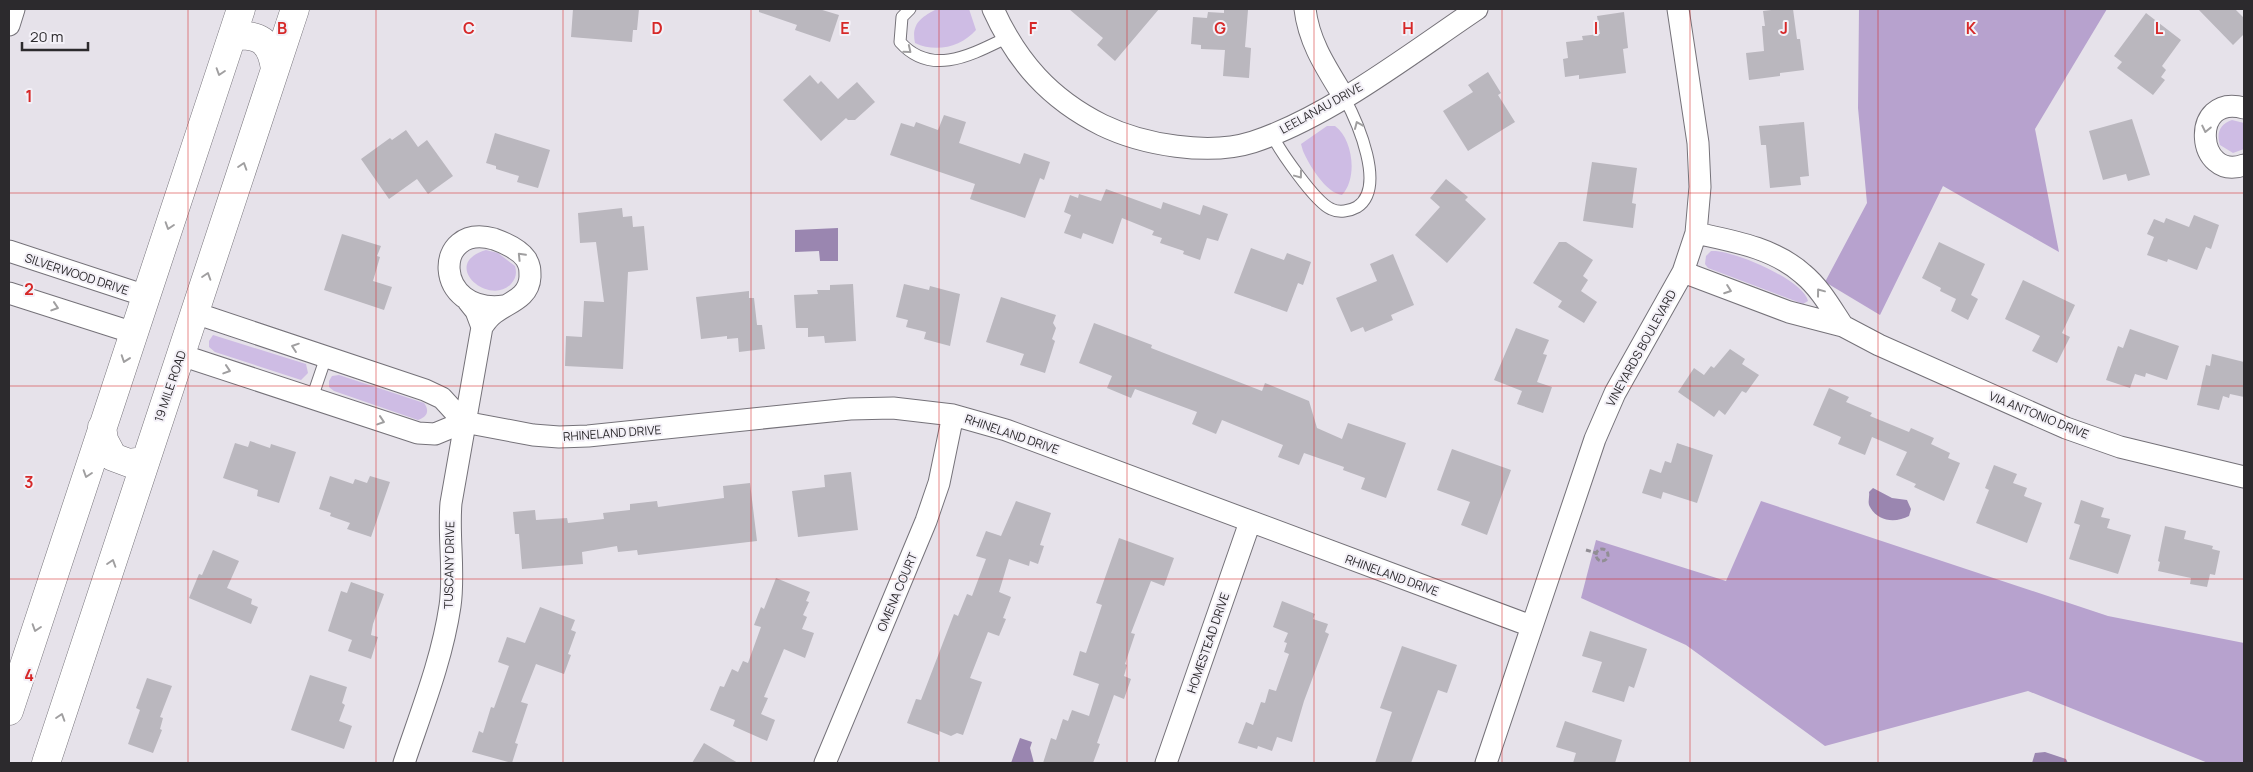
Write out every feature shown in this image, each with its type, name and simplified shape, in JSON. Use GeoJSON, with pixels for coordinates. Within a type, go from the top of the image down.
{"type":"FeatureCollection","features":[{"type":"Feature","properties":{"kind":"main road"},"geometry":{"type":"LineString","coordinates":[[9,711],[241,9]]}},
{"type":"Feature","properties":{"kind":"main road","name":"19 MILE ROAD"},"geometry":{"type":"LineString","coordinates":[[46,763],[295,9]]}},
{"type":"Feature","properties":{"kind":"main road"},"geometry":{"type":"LineString","coordinates":[[232,36],[250,35],[265,42],[274,58],[275,69]]}},
{"type":"Feature","properties":{"kind":"main road"},"geometry":{"type":"LineString","coordinates":[[102,427],[104,440],[113,457],[128,463],[145,462]]}},
{"type":"Feature","properties":{"kind":"street"},"geometry":{"type":"LineString","coordinates":[[9,25],[14,9]]}},
{"type":"Feature","properties":{"kind":"street","name":"LEELANAU DRIVE"},"geometry":{"type":"LineString","coordinates":[[993,9],[1006,38],[1021,59],[1062,100],[1088,118],[1118,133],[1170,146],[1204,148],[1251,143],[1296,124],[1344,97],[1477,9]]}},
{"type":"Feature","properties":{"kind":"street"},"geometry":{"type":"LineString","coordinates":[[1305,9],[1317,53],[1344,97]]}},
{"type":"Feature","properties":{"kind":"street","name":"VINEYARDS BOULEVARD"},"geometry":{"type":"LineString","coordinates":[[1486,763],[1595,439],[1614,393],[1682,272],[1696,233],[1700,187],[1698,142],[1678,9]]}},
{"type":"Feature","properties":{"kind":"street"},"geometry":{"type":"LineString","coordinates":[[2244,107],[2228,107],[2214,114],[2208,121],[2204,131],[2204,140],[2210,154],[2222,164],[2231,166],[2244,165]]}},
{"type":"Feature","properties":{"kind":"street","name":"VIA ANTONIO DRIVE"},"geometry":{"type":"LineString","coordinates":[[1696,233],[1750,246],[1782,259],[1803,274],[1818,289],[1843,326]]}},
{"type":"Feature","properties":{"kind":"street"},"geometry":{"type":"LineString","coordinates":[[482,236],[512,247],[523,255],[530,266],[530,282],[524,294],[504,306],[492,315],[482,327],[476,312],[454,285],[450,275],[450,255],[457,246],[467,239],[482,236]]}},
{"type":"Feature","properties":{"kind":"street","name":"SILVERWOOD DRIVE"},"geometry":{"type":"LineString","coordinates":[[9,251],[146,296]]}},
{"type":"Feature","properties":{"kind":"street","name":"VIA ANTONIO DRIVE"},"geometry":{"type":"LineString","coordinates":[[1682,272],[1789,312],[1843,326],[1879,345],[2066,428],[2120,447],[2244,477]]}},
{"type":"Feature","properties":{"kind":"street"},"geometry":{"type":"LineString","coordinates":[[9,292],[134,333]]}},
{"type":"Feature","properties":{"kind":"street"},"geometry":{"type":"LineString","coordinates":[[468,301],[485,307],[504,306]]}},
{"type":"Feature","properties":{"kind":"street"},"geometry":{"type":"LineString","coordinates":[[180,355],[418,433],[436,434],[464,422],[442,398],[425,390],[195,313]]}},
{"type":"Feature","properties":{"kind":"street","name":"TUSCANY DRIVE"},"geometry":{"type":"LineString","coordinates":[[404,763],[445,634],[450,604],[449,524],[451,503],[482,327]]}},
{"type":"Feature","properties":{"kind":"street","name":"RHINELAND DRIVE"},"geometry":{"type":"LineString","coordinates":[[464,422],[559,437],[615,434],[850,409],[893,408],[953,415],[1006,430],[1531,626]]}},
{"type":"Feature","properties":{"kind":"street","name":"OMENA COURT"},"geometry":{"type":"LineString","coordinates":[[825,763],[926,522],[939,483],[953,415]]}},
{"type":"Feature","properties":{"kind":"street","name":"HOMESTEAD DRIVE"},"geometry":{"type":"LineString","coordinates":[[1166,763],[1250,522]]}},
{"type":"Feature","properties":{"kind":"lane"},"geometry":{"type":"LineString","coordinates":[[910,9],[902,18],[900,42],[908,52],[922,59],[936,61],[952,59],[979,51],[1006,38]]}},
{"type":"Feature","properties":{"kind":"lane"},"geometry":{"type":"LineString","coordinates":[[1272,135],[1277,145],[1315,196],[1330,209],[1340,211],[1353,210],[1362,204],[1368,194],[1370,180],[1361,132],[1344,97]]}},
{"type":"Feature","properties":{"kind":"lane"},"geometry":{"type":"LineString","coordinates":[[312,398],[326,357]]}},
{"type":"Feature","properties":{"kind":"path"},"geometry":{"type":"LineString","coordinates":[[1600,549],[1604,549],[1608,553],[1608,557],[1601,562],[1597,560],[1596,553],[1600,549]]}},
{"type":"Feature","properties":{"kind":"path"},"geometry":{"type":"LineString","coordinates":[[1586,550],[1596,553]]}},
{"type":"Feature","properties":{"kind":"shaded area"},"geometry":{"type":"Polygon","coordinates":[[[937,9],[969,9],[976,30],[963,41],[948,47],[931,48],[915,43],[914,31],[918,22],[937,9]]]}},
{"type":"Feature","properties":{"kind":"shaded area"},"geometry":{"type":"Polygon","coordinates":[[[1859,9],[2107,9],[2035,129],[2059,252],[1943,186],[1880,315],[1825,282],[1867,203],[1858,108],[1859,9]]]}},
{"type":"Feature","properties":{"kind":"shaded area"},"geometry":{"type":"Polygon","coordinates":[[[2232,120],[2244,123],[2244,149],[2233,153],[2220,145],[2218,137],[2224,124],[2232,120]]]}},
{"type":"Feature","properties":{"kind":"shaded area"},"geometry":{"type":"Polygon","coordinates":[[[1327,126],[1335,126],[1341,132],[1349,149],[1352,169],[1347,188],[1342,195],[1330,189],[1319,178],[1306,157],[1301,144],[1327,126]]]}},
{"type":"Feature","properties":{"kind":"shaded area"},"geometry":{"type":"Polygon","coordinates":[[[838,228],[838,261],[820,261],[819,251],[795,252],[795,230],[838,228]]]}},
{"type":"Feature","properties":{"kind":"shaded area"},"geometry":{"type":"Polygon","coordinates":[[[486,250],[498,253],[515,266],[514,280],[502,290],[491,290],[481,287],[467,273],[467,264],[473,256],[486,250]]]}},
{"type":"Feature","properties":{"kind":"shaded area"},"geometry":{"type":"Polygon","coordinates":[[[1711,251],[1749,260],[1781,275],[1804,293],[1808,301],[1803,304],[1708,268],[1705,264],[1706,256],[1711,251]]]}},
{"type":"Feature","properties":{"kind":"shaded area"},"geometry":{"type":"Polygon","coordinates":[[[213,335],[306,364],[308,373],[301,380],[215,352],[209,347],[209,341],[213,335]]]}},
{"type":"Feature","properties":{"kind":"shaded area"},"geometry":{"type":"Polygon","coordinates":[[[339,375],[424,403],[427,413],[418,420],[334,391],[329,387],[329,381],[332,376],[339,375]]]}},
{"type":"Feature","properties":{"kind":"shaded area"},"geometry":{"type":"Polygon","coordinates":[[[1873,488],[1892,498],[1907,500],[1911,509],[1909,516],[1899,520],[1888,520],[1878,516],[1873,512],[1869,503],[1869,492],[1873,488]]]}},
{"type":"Feature","properties":{"kind":"shaded area"},"geometry":{"type":"Polygon","coordinates":[[[1761,501],[2108,616],[2244,643],[2244,763],[2208,763],[2028,691],[1825,746],[1686,645],[1581,598],[1596,540],[1726,581],[1761,501]]]}},
{"type":"Feature","properties":{"kind":"shaded area"},"geometry":{"type":"Polygon","coordinates":[[[1020,738],[1032,742],[1030,748],[1034,763],[1011,763],[1020,738]]]}},
{"type":"Feature","properties":{"kind":"shaded area"},"geometry":{"type":"Polygon","coordinates":[[[2045,752],[2066,759],[2068,763],[2032,763],[2035,753],[2045,752]]]}},
{"type":"Feature","properties":{"kind":"building"},"geometry":{"type":"Polygon","coordinates":[[[573,9],[639,9],[637,30],[633,30],[632,42],[571,37],[573,9]]]}},
{"type":"Feature","properties":{"kind":"building"},"geometry":{"type":"Polygon","coordinates":[[[759,9],[819,9],[839,15],[830,42],[795,30],[797,25],[759,12],[759,9]]]}},
{"type":"Feature","properties":{"kind":"building"},"geometry":{"type":"Polygon","coordinates":[[[1069,9],[1159,9],[1115,61],[1097,45],[1103,38],[1069,9]]]}},
{"type":"Feature","properties":{"kind":"building"},"geometry":{"type":"Polygon","coordinates":[[[1224,9],[1248,10],[1245,47],[1251,48],[1249,78],[1223,76],[1225,50],[1201,49],[1201,45],[1191,44],[1193,17],[1207,18],[1208,12],[1224,13],[1224,9]]]}},
{"type":"Feature","properties":{"kind":"building"},"geometry":{"type":"Polygon","coordinates":[[[1793,9],[1797,39],[1800,39],[1804,70],[1780,73],[1780,76],[1749,80],[1746,53],[1764,51],[1762,26],[1765,26],[1763,11],[1793,9]]]}},
{"type":"Feature","properties":{"kind":"building"},"geometry":{"type":"Polygon","coordinates":[[[2198,9],[2235,9],[2244,18],[2244,34],[2233,45],[2198,9]]]}},
{"type":"Feature","properties":{"kind":"building"},"geometry":{"type":"Polygon","coordinates":[[[1624,12],[1628,48],[1623,49],[1626,73],[1579,79],[1579,75],[1565,77],[1563,59],[1568,58],[1566,42],[1583,40],[1582,36],[1600,34],[1597,16],[1624,12]]]}},
{"type":"Feature","properties":{"kind":"building"},"geometry":{"type":"Polygon","coordinates":[[[2146,13],[2181,40],[2162,66],[2166,70],[2161,77],[2165,80],[2153,95],[2117,68],[2122,62],[2114,56],[2146,13]]]}},
{"type":"Feature","properties":{"kind":"building"},"geometry":{"type":"Polygon","coordinates":[[[1488,72],[1501,93],[1498,95],[1515,122],[1468,151],[1443,111],[1473,92],[1468,85],[1488,72]]]}},
{"type":"Feature","properties":{"kind":"building"},"geometry":{"type":"Polygon","coordinates":[[[810,75],[818,84],[821,81],[838,99],[857,82],[875,102],[855,120],[848,120],[846,118],[821,141],[783,100],[810,75]]]}},
{"type":"Feature","properties":{"kind":"building"},"geometry":{"type":"Polygon","coordinates":[[[944,115],[966,122],[959,143],[1020,164],[1024,153],[1050,162],[1044,180],[1040,178],[1025,218],[970,199],[975,184],[890,155],[901,123],[914,127],[916,122],[938,130],[944,115]]]}},
{"type":"Feature","properties":{"kind":"building"},"geometry":{"type":"Polygon","coordinates":[[[2132,119],[2150,175],[2128,181],[2126,174],[2103,180],[2089,131],[2132,119]]]}},
{"type":"Feature","properties":{"kind":"building"},"geometry":{"type":"Polygon","coordinates":[[[1804,122],[1809,176],[1800,177],[1801,185],[1770,188],[1766,145],[1761,145],[1759,126],[1804,122]]]}},
{"type":"Feature","properties":{"kind":"building"},"geometry":{"type":"Polygon","coordinates":[[[406,130],[418,147],[427,140],[453,176],[428,194],[417,179],[389,199],[361,159],[390,138],[392,140],[406,130]]]}},
{"type":"Feature","properties":{"kind":"building"},"geometry":{"type":"Polygon","coordinates":[[[495,133],[550,150],[538,188],[517,182],[519,176],[496,169],[496,166],[486,163],[495,133]]]}},
{"type":"Feature","properties":{"kind":"building"},"geometry":{"type":"Polygon","coordinates":[[[1592,162],[1637,168],[1632,203],[1636,204],[1633,228],[1583,221],[1592,162]]]}},
{"type":"Feature","properties":{"kind":"building"},"geometry":{"type":"Polygon","coordinates":[[[1446,179],[1468,197],[1465,200],[1486,219],[1447,263],[1415,235],[1440,207],[1430,198],[1446,179]]]}},
{"type":"Feature","properties":{"kind":"building"},"geometry":{"type":"Polygon","coordinates":[[[1106,189],[1161,209],[1163,202],[1200,215],[1203,205],[1228,214],[1218,241],[1207,238],[1200,260],[1183,254],[1184,251],[1160,243],[1162,238],[1152,235],[1154,231],[1122,218],[1113,244],[1083,233],[1081,239],[1064,233],[1071,215],[1064,212],[1070,195],[1078,198],[1079,194],[1101,201],[1106,189]]]}},
{"type":"Feature","properties":{"kind":"building"},"geometry":{"type":"Polygon","coordinates":[[[622,208],[623,217],[632,216],[633,227],[644,226],[648,270],[628,272],[623,369],[565,366],[566,336],[582,337],[584,301],[604,302],[596,242],[580,243],[578,213],[622,208]]]}},
{"type":"Feature","properties":{"kind":"building"},"geometry":{"type":"Polygon","coordinates":[[[2194,215],[2219,225],[2211,249],[2206,247],[2197,270],[2168,259],[2167,262],[2147,255],[2154,237],[2147,234],[2154,219],[2164,223],[2166,218],[2189,227],[2194,215]]]}},
{"type":"Feature","properties":{"kind":"building"},"geometry":{"type":"Polygon","coordinates":[[[342,234],[381,246],[377,256],[380,257],[373,281],[392,287],[384,310],[324,290],[342,234]]]}},
{"type":"Feature","properties":{"kind":"building"},"geometry":{"type":"Polygon","coordinates":[[[1559,242],[1566,242],[1593,260],[1583,276],[1588,280],[1581,291],[1597,302],[1584,323],[1558,307],[1562,301],[1533,283],[1559,242]]]}},
{"type":"Feature","properties":{"kind":"building"},"geometry":{"type":"Polygon","coordinates":[[[1939,242],[1985,264],[1971,295],[1978,299],[1968,320],[1951,311],[1956,299],[1940,291],[1941,288],[1922,278],[1939,242]]]}},
{"type":"Feature","properties":{"kind":"building"},"geometry":{"type":"Polygon","coordinates":[[[1251,248],[1284,260],[1287,253],[1311,262],[1303,285],[1298,283],[1287,312],[1234,293],[1251,248]]]}},
{"type":"Feature","properties":{"kind":"building"},"geometry":{"type":"Polygon","coordinates":[[[1393,254],[1414,305],[1391,315],[1393,320],[1365,332],[1363,327],[1351,332],[1336,298],[1377,281],[1370,264],[1393,254]]]}},
{"type":"Feature","properties":{"kind":"building"},"geometry":{"type":"Polygon","coordinates":[[[2023,280],[2075,305],[2062,333],[2070,337],[2057,363],[2032,351],[2040,336],[2005,319],[2023,280]]]}},
{"type":"Feature","properties":{"kind":"building"},"geometry":{"type":"Polygon","coordinates":[[[853,284],[856,341],[825,343],[824,336],[808,337],[808,328],[796,328],[794,295],[818,294],[817,290],[830,290],[830,285],[853,284]]]}},
{"type":"Feature","properties":{"kind":"building"},"geometry":{"type":"Polygon","coordinates":[[[904,284],[929,290],[930,286],[960,294],[950,346],[924,339],[926,332],[906,327],[908,320],[896,317],[904,284]]]}},
{"type":"Feature","properties":{"kind":"building"},"geometry":{"type":"Polygon","coordinates":[[[749,291],[749,298],[754,298],[757,325],[762,325],[765,349],[739,352],[738,338],[727,339],[727,336],[701,339],[696,297],[749,291]]]}},
{"type":"Feature","properties":{"kind":"building"},"geometry":{"type":"Polygon","coordinates":[[[1001,297],[1056,315],[1053,323],[1056,328],[1052,339],[1055,341],[1045,373],[1020,365],[1024,354],[986,342],[1001,297]]]}},
{"type":"Feature","properties":{"kind":"building"},"geometry":{"type":"Polygon","coordinates":[[[1094,323],[1152,345],[1151,348],[1262,391],[1265,383],[1309,401],[1317,428],[1342,439],[1348,423],[1406,443],[1386,498],[1361,489],[1365,478],[1343,470],[1344,467],[1304,453],[1299,465],[1278,457],[1283,445],[1222,420],[1216,434],[1192,424],[1197,412],[1135,389],[1131,398],[1107,388],[1112,376],[1079,363],[1094,323]]]}},
{"type":"Feature","properties":{"kind":"building"},"geometry":{"type":"Polygon","coordinates":[[[1516,328],[1549,340],[1543,354],[1547,355],[1537,382],[1552,387],[1543,413],[1517,404],[1522,391],[1494,380],[1516,328]]]}},
{"type":"Feature","properties":{"kind":"building"},"geometry":{"type":"Polygon","coordinates":[[[2130,329],[2179,346],[2167,380],[2146,373],[2145,377],[2135,374],[2130,388],[2106,380],[2118,346],[2123,348],[2130,329]]]}},
{"type":"Feature","properties":{"kind":"building"},"geometry":{"type":"Polygon","coordinates":[[[1730,349],[1745,359],[1742,364],[1759,375],[1746,393],[1742,391],[1725,415],[1719,410],[1714,417],[1678,392],[1694,368],[1704,375],[1711,366],[1714,368],[1730,349]]]}},
{"type":"Feature","properties":{"kind":"building"},"geometry":{"type":"Polygon","coordinates":[[[2212,354],[2244,362],[2244,397],[2230,394],[2229,398],[2223,396],[2219,410],[2197,405],[2206,365],[2210,366],[2212,354]]]}},
{"type":"Feature","properties":{"kind":"building"},"geometry":{"type":"Polygon","coordinates":[[[1829,388],[1849,397],[1846,402],[1872,413],[1870,416],[1909,432],[1911,428],[1934,438],[1931,444],[1950,453],[1948,458],[1960,463],[1944,501],[1914,487],[1916,484],[1896,475],[1907,452],[1872,437],[1865,455],[1838,444],[1841,437],[1813,425],[1829,388]]]}},
{"type":"Feature","properties":{"kind":"building"},"geometry":{"type":"Polygon","coordinates":[[[250,441],[270,448],[271,444],[296,452],[279,503],[257,496],[258,490],[223,478],[235,443],[248,447],[250,441]]]}},
{"type":"Feature","properties":{"kind":"building"},"geometry":{"type":"Polygon","coordinates":[[[1677,443],[1713,455],[1697,503],[1663,492],[1661,499],[1642,493],[1650,469],[1661,473],[1665,461],[1671,463],[1677,443]]]}},
{"type":"Feature","properties":{"kind":"building"},"geometry":{"type":"Polygon","coordinates":[[[1452,449],[1511,470],[1487,535],[1461,525],[1470,502],[1437,490],[1452,449]]]}},
{"type":"Feature","properties":{"kind":"building"},"geometry":{"type":"Polygon","coordinates":[[[1994,465],[2017,474],[2013,483],[2027,488],[2024,496],[2042,503],[2027,543],[1976,523],[1989,490],[1985,488],[1994,465]]]}},
{"type":"Feature","properties":{"kind":"building"},"geometry":{"type":"Polygon","coordinates":[[[851,472],[858,530],[798,537],[792,491],[825,487],[824,475],[851,472]]]}},
{"type":"Feature","properties":{"kind":"building"},"geometry":{"type":"Polygon","coordinates":[[[330,476],[353,484],[355,479],[367,483],[370,476],[390,482],[371,537],[347,529],[350,523],[330,516],[331,513],[319,509],[330,476]]]}},
{"type":"Feature","properties":{"kind":"building"},"geometry":{"type":"Polygon","coordinates":[[[750,483],[757,541],[638,555],[637,550],[618,552],[617,546],[582,552],[583,564],[522,569],[519,534],[515,534],[513,512],[535,510],[536,520],[567,518],[568,523],[604,519],[603,513],[630,510],[630,504],[657,501],[658,507],[724,498],[723,486],[750,483]]]}},
{"type":"Feature","properties":{"kind":"building"},"geometry":{"type":"Polygon","coordinates":[[[2081,500],[2104,508],[2101,517],[2110,519],[2107,528],[2131,535],[2118,574],[2069,559],[2080,525],[2074,523],[2081,500]]]}},
{"type":"Feature","properties":{"kind":"building"},"geometry":{"type":"Polygon","coordinates":[[[1016,501],[1051,513],[1040,545],[1044,546],[1038,564],[1030,561],[1029,566],[1009,559],[999,592],[1011,597],[1003,618],[1006,619],[999,636],[988,632],[970,678],[982,682],[963,735],[957,733],[951,736],[939,731],[939,735],[907,723],[916,699],[921,700],[954,614],[958,616],[967,594],[972,596],[986,559],[976,556],[986,531],[1001,536],[1016,501]]]}},
{"type":"Feature","properties":{"kind":"building"},"geometry":{"type":"Polygon","coordinates":[[[2165,526],[2186,531],[2184,539],[2213,546],[2212,549],[2220,551],[2215,575],[2210,574],[2207,587],[2190,584],[2191,578],[2158,571],[2160,562],[2158,561],[2165,526]]]}},
{"type":"Feature","properties":{"kind":"building"},"geometry":{"type":"Polygon","coordinates":[[[1119,538],[1174,558],[1164,586],[1151,581],[1131,633],[1135,634],[1125,664],[1127,665],[1124,676],[1131,679],[1124,699],[1114,695],[1097,743],[1100,744],[1093,763],[1043,763],[1051,738],[1056,740],[1063,719],[1068,721],[1072,710],[1089,716],[1099,684],[1073,675],[1080,651],[1086,653],[1102,605],[1096,603],[1119,538]]]}},
{"type":"Feature","properties":{"kind":"building"},"geometry":{"type":"Polygon","coordinates":[[[213,550],[239,561],[227,588],[252,599],[251,604],[258,607],[251,624],[189,598],[199,574],[202,575],[213,550]]]}},
{"type":"Feature","properties":{"kind":"building"},"geometry":{"type":"Polygon","coordinates":[[[776,578],[810,592],[806,601],[809,602],[803,615],[807,617],[802,629],[814,633],[805,658],[784,649],[764,697],[768,698],[761,714],[775,720],[767,741],[733,726],[735,720],[710,710],[720,686],[724,687],[732,669],[738,672],[743,661],[748,663],[761,627],[754,625],[761,607],[764,609],[776,578]]]}},
{"type":"Feature","properties":{"kind":"building"},"geometry":{"type":"Polygon","coordinates":[[[351,582],[384,594],[373,624],[371,635],[378,637],[371,659],[348,651],[352,640],[328,631],[341,591],[347,593],[351,582]]]}},
{"type":"Feature","properties":{"kind":"building"},"geometry":{"type":"Polygon","coordinates":[[[1282,601],[1315,614],[1313,619],[1328,624],[1325,632],[1329,634],[1304,701],[1292,742],[1277,737],[1272,751],[1258,746],[1257,749],[1238,743],[1246,722],[1253,725],[1261,702],[1265,703],[1269,689],[1276,691],[1289,654],[1284,652],[1287,643],[1284,642],[1288,633],[1273,627],[1282,601]]]}},
{"type":"Feature","properties":{"kind":"building"},"geometry":{"type":"Polygon","coordinates":[[[540,607],[575,620],[571,630],[576,632],[568,654],[571,655],[564,674],[536,664],[521,702],[528,704],[515,743],[518,744],[512,763],[472,752],[479,731],[483,733],[491,707],[494,708],[509,666],[498,662],[507,637],[525,643],[540,607]]]}},
{"type":"Feature","properties":{"kind":"building"},"geometry":{"type":"Polygon","coordinates":[[[1590,631],[1647,649],[1634,688],[1629,686],[1624,702],[1592,692],[1602,662],[1582,656],[1590,631]]]}},
{"type":"Feature","properties":{"kind":"building"},"geometry":{"type":"Polygon","coordinates":[[[1402,646],[1457,665],[1447,693],[1438,690],[1411,763],[1375,763],[1392,712],[1380,708],[1402,646]]]}},
{"type":"Feature","properties":{"kind":"building"},"geometry":{"type":"Polygon","coordinates":[[[310,675],[347,687],[342,703],[345,705],[339,721],[352,726],[344,749],[291,730],[310,675]]]}},
{"type":"Feature","properties":{"kind":"building"},"geometry":{"type":"Polygon","coordinates":[[[147,678],[172,686],[160,717],[163,718],[160,729],[162,730],[153,753],[128,744],[140,710],[136,708],[147,678]]]}},
{"type":"Feature","properties":{"kind":"building"},"geometry":{"type":"Polygon","coordinates":[[[1565,721],[1622,740],[1615,763],[1573,763],[1576,753],[1556,747],[1565,721]]]}},
{"type":"Feature","properties":{"kind":"building"},"geometry":{"type":"Polygon","coordinates":[[[704,743],[738,763],[692,763],[704,743]]]}}]}
